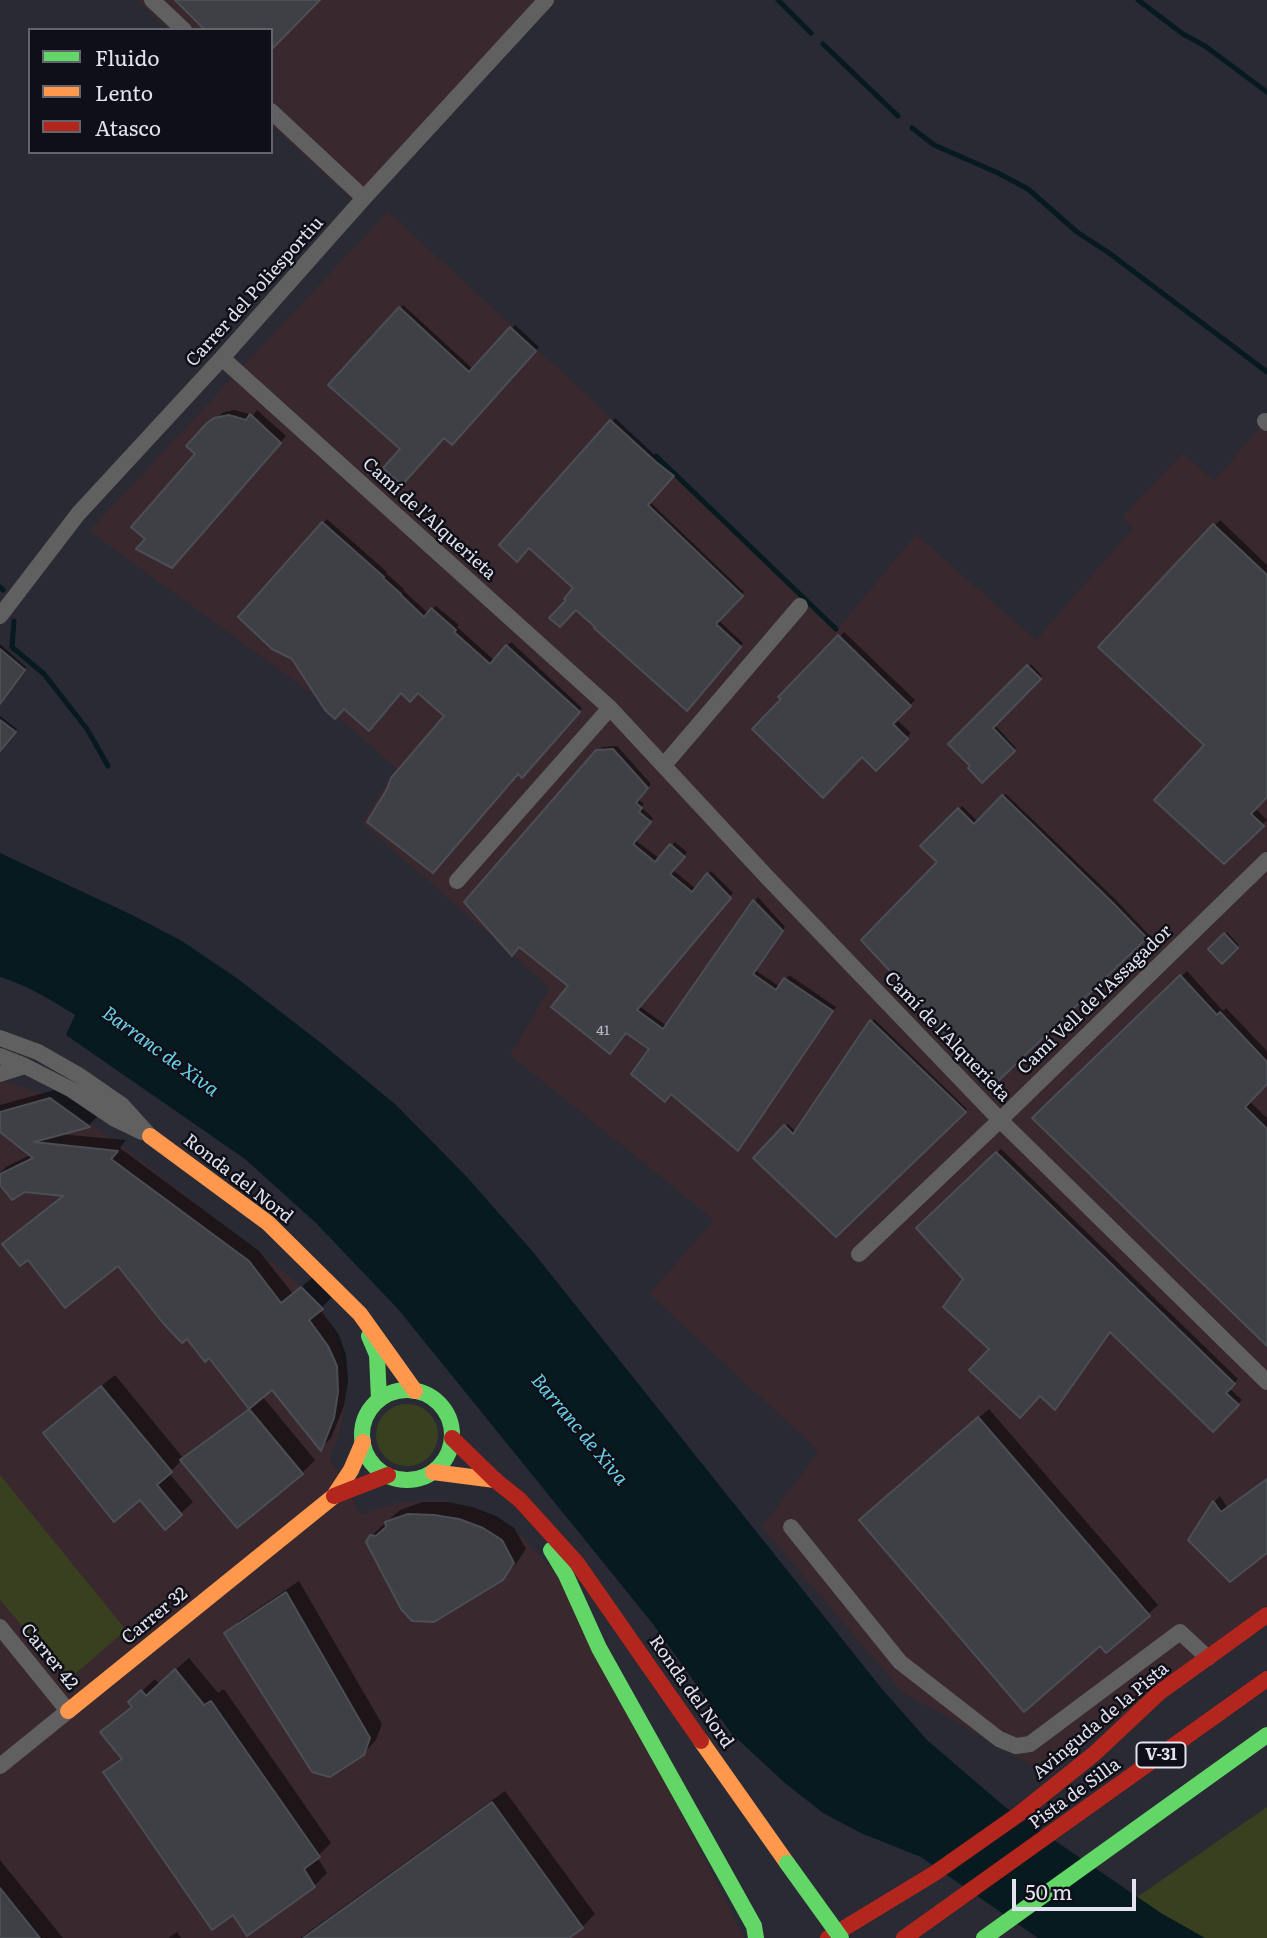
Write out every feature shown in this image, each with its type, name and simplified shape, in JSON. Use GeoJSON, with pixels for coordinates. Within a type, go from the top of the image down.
{"type":"FeatureCollection","features":[{"type":"Feature","properties":{"kind":"main road","name":"Ronda del Nord"},"geometry":{"type":"LineString","coordinates":[[150,1136],[268,1223],[360,1314],[415,1391]]}},
{"type":"Feature","properties":{"kind":"main road","name":"Ronda del Nord"},"geometry":{"type":"LineString","coordinates":[[360,1314],[377,1355],[379,1400]]}},
{"type":"Feature","properties":{"kind":"main road"},"geometry":{"type":"LineString","coordinates":[[415,1391],[438,1402],[451,1425],[452,1438],[443,1463],[433,1472],[419,1478],[403,1479],[388,1475],[376,1467],[363,1442],[363,1430],[365,1419],[379,1400],[390,1393],[415,1391]]}},
{"type":"Feature","properties":{"kind":"main road","name":"Ronda del Nord"},"geometry":{"type":"LineString","coordinates":[[452,1438],[520,1500],[577,1563],[841,1938]]}},
{"type":"Feature","properties":{"kind":"main road","name":"Carrer 32"},"geometry":{"type":"LineString","coordinates":[[68,1711],[334,1496],[351,1473],[363,1442]]}},
{"type":"Feature","properties":{"kind":"main road"},"geometry":{"type":"LineString","coordinates":[[433,1472],[495,1480]]}},
{"type":"Feature","properties":{"kind":"main road","name":"Carrer 32"},"geometry":{"type":"LineString","coordinates":[[334,1496],[388,1475]]}},
{"type":"Feature","properties":{"kind":"main road"},"geometry":{"type":"LineString","coordinates":[[520,1500],[566,1575],[599,1648],[754,1926],[756,1938]]}},
{"type":"Feature","properties":{"kind":"main road","name":"Avinguda de la Pista"},"geometry":{"type":"LineString","coordinates":[[828,1938],[935,1873],[1019,1814],[1094,1754],[1160,1692],[1267,1615]]}},
{"type":"Feature","properties":{"kind":"main road","name":"Pista de Silla"},"geometry":{"type":"LineString","coordinates":[[904,1938],[1267,1679]]}},
{"type":"Feature","properties":{"kind":"main road","name":"V-31"},"geometry":{"type":"LineString","coordinates":[[984,1938],[1267,1735]]}},
{"type":"Feature","properties":{"kind":"street"},"geometry":{"type":"LineString","coordinates":[[152,0],[182,28]]}},
{"type":"Feature","properties":{"kind":"street","name":"Carrer del Poliesportiu"},"geometry":{"type":"LineString","coordinates":[[0,615],[78,514],[546,0]]}},
{"type":"Feature","properties":{"kind":"street"},"geometry":{"type":"LineString","coordinates":[[273,113],[364,198]]}},
{"type":"Feature","properties":{"kind":"street","name":"Camí de l'Alquerieta"},"geometry":{"type":"LineString","coordinates":[[222,358],[610,708],[1000,1120],[1267,1382]]}},
{"type":"Feature","properties":{"kind":"street"},"geometry":{"type":"LineString","coordinates":[[664,765],[800,606]]}},
{"type":"Feature","properties":{"kind":"street"},"geometry":{"type":"LineString","coordinates":[[457,881],[610,708]]}},
{"type":"Feature","properties":{"kind":"street","name":"Camí Vell de l'Assagador"},"geometry":{"type":"LineString","coordinates":[[859,1254],[1267,860]]}},
{"type":"Feature","properties":{"kind":"street","name":"Ronda del Nord"},"geometry":{"type":"LineString","coordinates":[[0,1038],[38,1052],[80,1076],[122,1105],[150,1136]]}},
{"type":"Feature","properties":{"kind":"street","name":"Ronda del Nord"},"geometry":{"type":"LineString","coordinates":[[0,1056],[72,1090],[115,1119],[150,1136]]}},
{"type":"Feature","properties":{"kind":"street"},"geometry":{"type":"LineString","coordinates":[[0,1074],[25,1066]]}},
{"type":"Feature","properties":{"kind":"street","name":"Avinguda de la Pista"},"geometry":{"type":"LineString","coordinates":[[791,1527],[900,1662],[999,1739],[1016,1746],[1030,1744],[1180,1632],[1208,1658]]}},
{"type":"Feature","properties":{"kind":"street","name":"Carrer 42"},"geometry":{"type":"LineString","coordinates":[[0,1627],[68,1711]]}},
{"type":"Feature","properties":{"kind":"street","name":"Carrer 32"},"geometry":{"type":"LineString","coordinates":[[0,1766],[68,1711]]}},
{"type":"Feature","properties":{"kind":"shaded area"},"geometry":{"type":"Polygon","coordinates":[[[137,0],[558,0],[358,205],[273,127],[273,28],[167,28],[137,0]]]}},
{"type":"Feature","properties":{"kind":"shaded area"},"geometry":{"type":"Polygon","coordinates":[[[388,211],[837,630],[916,534],[1036,640],[1133,528],[1122,517],[1183,453],[1214,481],[1267,419],[1267,1608],[1045,1773],[901,1691],[762,1527],[819,1451],[649,1294],[714,1220],[510,1055],[550,988],[362,823],[396,768],[303,687],[89,531],[388,211]]]}},
{"type":"Feature","properties":{"kind":"shaded area"},"geometry":{"type":"Polygon","coordinates":[[[0,1080],[50,1096],[121,1145],[289,1276],[323,1309],[339,1344],[346,1377],[345,1407],[330,1458],[361,1515],[394,1503],[416,1501],[447,1501],[474,1508],[503,1522],[526,1540],[557,1575],[744,1938],[0,1938],[0,1080]]]}},
{"type":"Feature","properties":{"kind":"green space"},"geometry":{"type":"Polygon","coordinates":[[[407,1404],[429,1413],[438,1435],[429,1457],[407,1466],[385,1457],[376,1435],[385,1413],[407,1404]]]}},
{"type":"Feature","properties":{"kind":"green space"},"geometry":{"type":"Polygon","coordinates":[[[0,1475],[126,1630],[68,1680],[0,1600],[0,1475]]]}},
{"type":"Feature","properties":{"kind":"green space"},"geometry":{"type":"Polygon","coordinates":[[[1267,1807],[1267,1938],[1078,1938],[1267,1807]]]}},
{"type":"Feature","properties":{"kind":"water","name":"Barranc de Xiva"},"geometry":{"type":"Polygon","coordinates":[[[0,853],[182,941],[238,979],[396,1105],[466,1176],[533,1252],[882,1689],[927,1740],[1004,1806],[1161,1913],[1205,1938],[1038,1938],[921,1857],[861,1833],[823,1813],[785,1783],[731,1733],[653,1624],[398,1309],[316,1223],[245,1159],[66,1035],[75,1015],[48,998],[0,977],[0,853]]]}},
{"type":"Feature","properties":{"kind":"building"},"geometry":{"type":"Polygon","coordinates":[[[175,0],[320,0],[273,48],[273,28],[203,28],[175,0]]]}},
{"type":"Feature","properties":{"kind":"building"},"geometry":{"type":"Polygon","coordinates":[[[399,307],[469,372],[510,327],[536,351],[452,445],[444,438],[402,485],[383,468],[400,449],[328,385],[399,307]]]}},
{"type":"Feature","properties":{"kind":"building"},"geometry":{"type":"Polygon","coordinates":[[[250,414],[281,443],[172,568],[136,549],[145,539],[131,527],[195,454],[186,446],[214,418],[229,415],[246,420],[250,414]]]}},
{"type":"Feature","properties":{"kind":"building"},"geometry":{"type":"Polygon","coordinates":[[[610,420],[674,476],[648,505],[743,596],[716,624],[741,647],[687,711],[576,610],[560,627],[549,618],[573,588],[529,548],[517,562],[499,545],[610,420]]]}},
{"type":"Feature","properties":{"kind":"building"},"geometry":{"type":"Polygon","coordinates":[[[322,522],[424,617],[431,608],[490,664],[506,645],[580,712],[522,778],[518,774],[433,873],[367,822],[391,778],[444,716],[418,693],[410,702],[401,693],[369,731],[344,709],[335,719],[325,710],[292,659],[272,649],[238,617],[322,522]]]}},
{"type":"Feature","properties":{"kind":"building"},"geometry":{"type":"Polygon","coordinates":[[[1213,524],[1267,575],[1267,797],[1251,814],[1264,826],[1224,864],[1154,800],[1204,745],[1098,647],[1213,524]]]}},
{"type":"Feature","properties":{"kind":"building"},"geometry":{"type":"Polygon","coordinates":[[[838,635],[911,706],[893,724],[908,739],[876,771],[862,757],[823,798],[752,729],[781,699],[778,697],[838,635]]]}},
{"type":"Feature","properties":{"kind":"building"},"geometry":{"type":"Polygon","coordinates":[[[0,649],[25,670],[0,704],[0,649]]]}},
{"type":"Feature","properties":{"kind":"building"},"geometry":{"type":"Polygon","coordinates":[[[1027,665],[1041,679],[993,728],[1015,751],[982,783],[968,768],[970,766],[948,744],[1027,665]]]}},
{"type":"Feature","properties":{"kind":"building"},"geometry":{"type":"Polygon","coordinates":[[[0,720],[16,732],[0,751],[0,720]]]}},
{"type":"Feature","properties":{"kind":"building"},"geometry":{"type":"Polygon","coordinates":[[[613,749],[648,788],[636,803],[642,808],[639,812],[651,822],[633,844],[655,862],[670,844],[685,857],[670,874],[692,892],[707,873],[731,898],[637,1010],[663,1029],[753,900],[783,931],[753,974],[776,990],[784,978],[833,1011],[738,1151],[671,1094],[665,1102],[631,1074],[649,1049],[626,1033],[610,1054],[551,1007],[568,986],[519,947],[512,956],[464,902],[596,750],[613,749]]]}},
{"type":"Feature","properties":{"kind":"building"},"geometry":{"type":"Polygon","coordinates":[[[1002,795],[1147,938],[993,1086],[925,1020],[931,1015],[861,940],[937,862],[920,846],[958,808],[974,824],[1002,795]]]}},
{"type":"Feature","properties":{"kind":"building"},"geometry":{"type":"Polygon","coordinates":[[[1224,933],[1238,948],[1222,964],[1208,949],[1224,933]]]}},
{"type":"Feature","properties":{"kind":"building"},"geometry":{"type":"Polygon","coordinates":[[[1180,975],[1217,1015],[1220,1012],[1267,1062],[1267,1084],[1245,1107],[1267,1129],[1267,1346],[1032,1118],[1180,975]]]}},
{"type":"Feature","properties":{"kind":"building"},"geometry":{"type":"Polygon","coordinates":[[[870,1020],[966,1112],[836,1237],[753,1158],[784,1125],[793,1134],[870,1020]]]}},
{"type":"Feature","properties":{"kind":"building"},"geometry":{"type":"Polygon","coordinates":[[[50,1098],[90,1127],[34,1142],[118,1151],[111,1159],[249,1261],[281,1303],[301,1287],[323,1309],[309,1320],[328,1346],[337,1366],[338,1392],[334,1418],[321,1451],[272,1390],[249,1409],[209,1358],[205,1362],[187,1339],[182,1343],[163,1323],[118,1266],[65,1308],[28,1260],[20,1266],[2,1244],[63,1196],[25,1192],[12,1200],[0,1185],[0,1174],[33,1158],[0,1132],[0,1112],[50,1098]]]}},
{"type":"Feature","properties":{"kind":"building"},"geometry":{"type":"Polygon","coordinates":[[[996,1152],[1235,1384],[1226,1393],[1239,1405],[1213,1432],[1110,1332],[1055,1410],[1040,1396],[1020,1418],[969,1370],[989,1349],[943,1307],[963,1279],[916,1228],[996,1152]]]}},
{"type":"Feature","properties":{"kind":"building"},"geometry":{"type":"Polygon","coordinates":[[[101,1386],[172,1472],[157,1485],[182,1515],[165,1530],[140,1500],[114,1522],[43,1433],[101,1386]]]}},
{"type":"Feature","properties":{"kind":"building"},"geometry":{"type":"Polygon","coordinates":[[[249,1409],[303,1474],[237,1528],[180,1460],[249,1409]]]}},
{"type":"Feature","properties":{"kind":"building"},"geometry":{"type":"Polygon","coordinates":[[[978,1417],[1150,1616],[1106,1653],[1100,1646],[1024,1712],[859,1520],[978,1417]]]}},
{"type":"Feature","properties":{"kind":"building"},"geometry":{"type":"Polygon","coordinates":[[[1267,1479],[1267,1553],[1230,1582],[1188,1540],[1213,1501],[1221,1512],[1267,1479]]]}},
{"type":"Feature","properties":{"kind":"building"},"geometry":{"type":"Polygon","coordinates":[[[408,1514],[459,1519],[483,1528],[502,1540],[514,1563],[503,1580],[434,1622],[412,1621],[401,1609],[366,1542],[370,1535],[376,1536],[386,1527],[385,1522],[408,1514]]]}},
{"type":"Feature","properties":{"kind":"building"},"geometry":{"type":"Polygon","coordinates":[[[286,1592],[370,1738],[364,1755],[330,1777],[312,1772],[224,1633],[286,1592]]]}},
{"type":"Feature","properties":{"kind":"building"},"geometry":{"type":"Polygon","coordinates":[[[175,1669],[204,1705],[211,1701],[320,1857],[304,1869],[315,1887],[247,1936],[233,1915],[212,1930],[103,1772],[122,1759],[100,1732],[132,1707],[128,1702],[141,1690],[146,1696],[175,1669]]]}},
{"type":"Feature","properties":{"kind":"building"},"geometry":{"type":"Polygon","coordinates":[[[492,1802],[583,1928],[569,1938],[303,1938],[492,1802]]]}},
{"type":"Feature","properties":{"kind":"building"},"geometry":{"type":"Polygon","coordinates":[[[0,1888],[40,1938],[0,1938],[0,1888]]]}},
{"type":"Feature","properties":{"kind":"waterway"},"geometry":{"type":"LineString","coordinates":[[778,0],[811,33]]}},
{"type":"Feature","properties":{"kind":"waterway"},"geometry":{"type":"LineString","coordinates":[[1138,0],[1267,92]]}},
{"type":"Feature","properties":{"kind":"waterway"},"geometry":{"type":"LineString","coordinates":[[823,44],[898,116]]}},
{"type":"Feature","properties":{"kind":"waterway"},"geometry":{"type":"LineString","coordinates":[[912,128],[934,145],[1028,189],[1077,232],[1267,372]]}},
{"type":"Feature","properties":{"kind":"waterway"},"geometry":{"type":"LineString","coordinates":[[656,456],[836,629]]}},
{"type":"Feature","properties":{"kind":"waterway"},"geometry":{"type":"LineString","coordinates":[[0,587],[3,590]]}},
{"type":"Feature","properties":{"kind":"waterway"},"geometry":{"type":"LineString","coordinates":[[14,621],[12,647],[44,674],[87,729],[108,766]]}},
{"type":"Feature","properties":{"kind":"traffic: fast"},"geometry":{"type":"LineString","coordinates":[[369,1336],[377,1355],[379,1400]]}},
{"type":"Feature","properties":{"kind":"traffic: fast"},"geometry":{"type":"LineString","coordinates":[[407,1390],[424,1394],[439,1403],[448,1418],[452,1435],[448,1452],[439,1467],[424,1476],[407,1480],[390,1476],[375,1467],[366,1452],[362,1435],[366,1418],[375,1403],[390,1394],[407,1390]]}},
{"type":"Feature","properties":{"kind":"traffic: fast"},"geometry":{"type":"LineString","coordinates":[[551,1550],[566,1575],[599,1648],[754,1926],[756,1938]]}},
{"type":"Feature","properties":{"kind":"traffic: fast"},"geometry":{"type":"LineString","coordinates":[[984,1938],[1267,1735]]}},
{"type":"Feature","properties":{"kind":"traffic: fast"},"geometry":{"type":"LineString","coordinates":[[787,1863],[841,1938]]}},
{"type":"Feature","properties":{"kind":"traffic: slow"},"geometry":{"type":"LineString","coordinates":[[150,1136],[268,1223],[360,1314],[415,1391]]}},
{"type":"Feature","properties":{"kind":"traffic: slow"},"geometry":{"type":"LineString","coordinates":[[68,1711],[334,1496],[351,1470],[363,1442]]}},
{"type":"Feature","properties":{"kind":"traffic: slow"},"geometry":{"type":"LineString","coordinates":[[433,1472],[495,1480]]}},
{"type":"Feature","properties":{"kind":"traffic: slow"},"geometry":{"type":"LineString","coordinates":[[701,1741],[787,1863]]}},
{"type":"Feature","properties":{"kind":"traffic: jam"},"geometry":{"type":"LineString","coordinates":[[452,1438],[520,1500],[577,1563],[701,1741]]}},
{"type":"Feature","properties":{"kind":"traffic: jam"},"geometry":{"type":"LineString","coordinates":[[334,1496],[388,1475]]}},
{"type":"Feature","properties":{"kind":"traffic: jam"},"geometry":{"type":"LineString","coordinates":[[828,1938],[935,1873],[1019,1814],[1094,1754],[1160,1692],[1267,1615]]}},
{"type":"Feature","properties":{"kind":"traffic: jam"},"geometry":{"type":"LineString","coordinates":[[904,1938],[1267,1679]]}}]}
